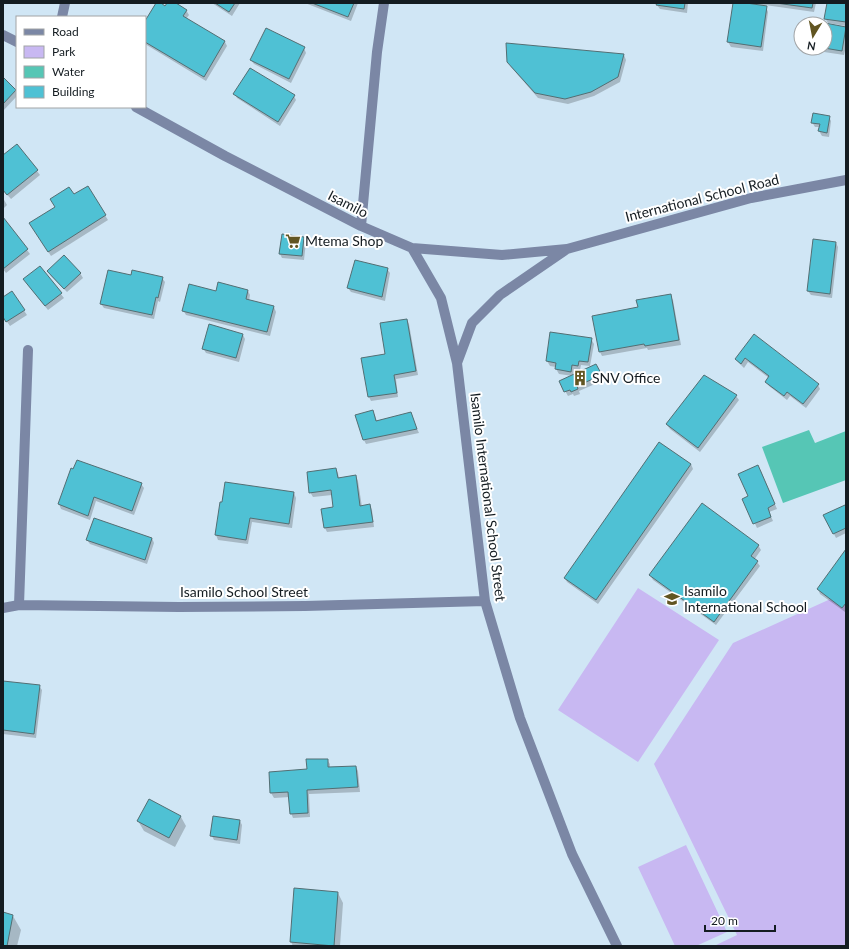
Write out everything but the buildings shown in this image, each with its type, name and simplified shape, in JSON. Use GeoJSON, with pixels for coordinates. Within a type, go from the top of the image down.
{"type":"FeatureCollection","features":[{"type":"Feature","properties":{"kind":"street"},"geometry":{"type":"LineString","coordinates":[[62,16],[65,3]]}},
{"type":"Feature","properties":{"kind":"street"},"geometry":{"type":"LineString","coordinates":[[361,226],[377,52],[384,3]]}},
{"type":"Feature","properties":{"kind":"street"},"geometry":{"type":"LineString","coordinates":[[3,35],[16,42]]}},
{"type":"Feature","properties":{"kind":"street","name":"Isamilo"},"geometry":{"type":"LineString","coordinates":[[138,108],[225,156],[361,226],[412,248],[502,255],[567,249]]}},
{"type":"Feature","properties":{"kind":"street","name":"International School Road"},"geometry":{"type":"LineString","coordinates":[[567,249],[751,198],[846,180]]}},
{"type":"Feature","properties":{"kind":"street","name":"Isamilo International School Street"},"geometry":{"type":"LineString","coordinates":[[412,248],[441,298],[457,363],[486,601],[520,718],[572,854],[617,946]]}},
{"type":"Feature","properties":{"kind":"street","name":"Isamilo International School Street"},"geometry":{"type":"LineString","coordinates":[[457,363],[472,323],[500,295],[567,249]]}},
{"type":"Feature","properties":{"kind":"street"},"geometry":{"type":"LineString","coordinates":[[19,605],[28,350]]}},
{"type":"Feature","properties":{"kind":"street","name":"Isamilo School Street"},"geometry":{"type":"LineString","coordinates":[[3,608],[19,605],[179,607],[305,606],[486,601]]}},
{"type":"Feature","properties":{"kind":"green space"},"geometry":{"type":"Polygon","coordinates":[[[638,588],[719,640],[638,762],[558,710],[638,588]]]}},
{"type":"Feature","properties":{"kind":"green space"},"geometry":{"type":"Polygon","coordinates":[[[846,592],[846,946],[714,946],[737,935],[654,764],[733,643],[846,592]]]}},
{"type":"Feature","properties":{"kind":"green space"},"geometry":{"type":"Polygon","coordinates":[[[686,845],[727,932],[696,946],[675,946],[638,867],[686,845]]]}},
{"type":"Feature","properties":{"kind":"water"},"geometry":{"type":"Polygon","coordinates":[[[809,430],[815,443],[846,431],[846,480],[783,503],[762,447],[809,430]]]}},
{"type":"Feature","properties":{"kind":"place","name":"Mtema Shop"},"geometry":{"type":"Point","coordinates":[293,241]}},
{"type":"Feature","properties":{"kind":"place","name":"SNV Office"},"geometry":{"type":"Point","coordinates":[580,378]}},
{"type":"Feature","properties":{"kind":"place","name":"Isamilo International School"},"geometry":{"type":"Point","coordinates":[672,599]}}]}
